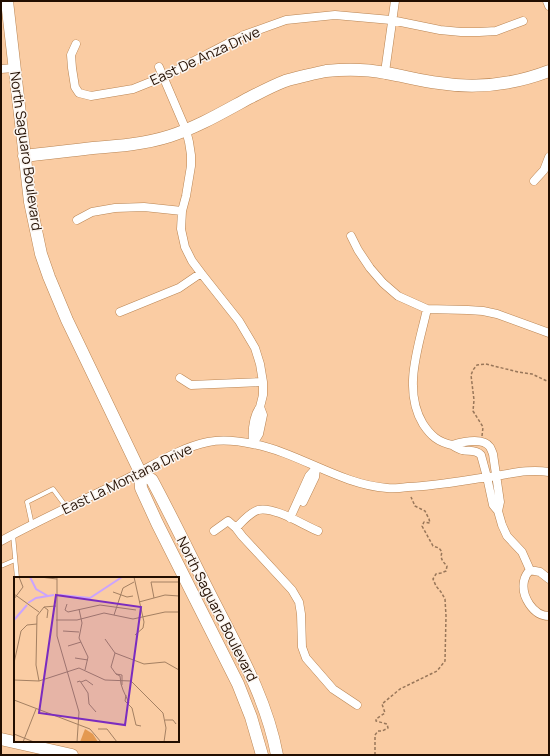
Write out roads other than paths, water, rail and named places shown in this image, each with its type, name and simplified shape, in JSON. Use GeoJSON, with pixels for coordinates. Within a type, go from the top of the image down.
{"type":"FeatureCollection","features":[{"type":"Feature","properties":{"kind":"main road","name":"North Saguaro Boulevard"},"geometry":{"type":"LineString","coordinates":[[7,4],[30,202],[41,254],[67,320],[140,472],[141,488],[157,523],[238,684],[251,717],[262,755]]}},
{"type":"Feature","properties":{"kind":"main road"},"geometry":{"type":"LineString","coordinates":[[24,156],[144,143],[170,136],[199,125],[285,81],[335,70],[384,72],[439,83],[468,86],[508,82],[528,78],[549,71]]}},
{"type":"Feature","properties":{"kind":"main road","name":"North Saguaro Boulevard"},"geometry":{"type":"LineString","coordinates":[[140,472],[152,480],[243,659],[268,717],[277,755]]}},
{"type":"Feature","properties":{"kind":"main road"},"geometry":{"type":"LineString","coordinates":[[1,739],[14,742]]}},
{"type":"Feature","properties":{"kind":"main road"},"geometry":{"type":"LineString","coordinates":[[14,742],[72,755]]}},
{"type":"Feature","properties":{"kind":"street"},"geometry":{"type":"LineString","coordinates":[[384,72],[395,1]]}},
{"type":"Feature","properties":{"kind":"street"},"geometry":{"type":"LineString","coordinates":[[547,1],[549,6]]}},
{"type":"Feature","properties":{"kind":"street","name":"East De Anza Drive"},"geometry":{"type":"LineString","coordinates":[[76,44],[71,55],[75,87],[79,93],[91,96],[132,89],[163,77],[244,35],[286,20],[335,14],[391,20],[440,30],[467,32],[496,31],[523,21]]}},
{"type":"Feature","properties":{"kind":"street"},"geometry":{"type":"LineString","coordinates":[[159,67],[186,130],[191,155],[191,166],[182,210],[181,229],[185,247],[192,261],[239,321],[255,348],[260,364],[263,382],[260,407],[263,415],[259,434],[253,444]]}},
{"type":"Feature","properties":{"kind":"street"},"geometry":{"type":"LineString","coordinates":[[1,69],[14,68]]}},
{"type":"Feature","properties":{"kind":"street"},"geometry":{"type":"LineString","coordinates":[[534,181],[544,170],[549,157]]}},
{"type":"Feature","properties":{"kind":"street"},"geometry":{"type":"LineString","coordinates":[[77,220],[92,212],[115,208],[144,207],[182,210]]}},
{"type":"Feature","properties":{"kind":"street"},"geometry":{"type":"LineString","coordinates":[[351,236],[370,268],[383,283],[398,296],[427,309],[483,311],[497,314],[549,333]]}},
{"type":"Feature","properties":{"kind":"street"},"geometry":{"type":"LineString","coordinates":[[120,312],[179,288],[201,273]]}},
{"type":"Feature","properties":{"kind":"street"},"geometry":{"type":"LineString","coordinates":[[427,309],[413,370],[414,401],[419,417],[428,432],[439,441],[452,445],[461,450],[479,452]]}},
{"type":"Feature","properties":{"kind":"street"},"geometry":{"type":"LineString","coordinates":[[180,378],[191,385],[263,382]]}},
{"type":"Feature","properties":{"kind":"street","name":"East La Montana Drive"},"geometry":{"type":"LineString","coordinates":[[1,541],[170,456],[210,442],[236,441],[253,444],[268,448],[362,484],[389,488],[436,485],[538,470],[549,472]]}},
{"type":"Feature","properties":{"kind":"street"},"geometry":{"type":"LineString","coordinates":[[452,445],[462,442],[482,442],[490,446],[493,454],[491,476],[493,505],[498,510],[507,536],[522,552],[530,570]]}},
{"type":"Feature","properties":{"kind":"street"},"geometry":{"type":"LineString","coordinates":[[482,442],[479,452],[491,476]]}},
{"type":"Feature","properties":{"kind":"street"},"geometry":{"type":"LineString","coordinates":[[293,519],[309,476],[316,467]]}},
{"type":"Feature","properties":{"kind":"street"},"geometry":{"type":"LineString","coordinates":[[236,528],[251,514],[258,510],[267,510],[293,519],[318,531]]}},
{"type":"Feature","properties":{"kind":"street"},"geometry":{"type":"LineString","coordinates":[[214,531],[228,521],[292,590],[299,602],[302,647],[306,658],[333,689],[357,705]]}},
{"type":"Feature","properties":{"kind":"street"},"geometry":{"type":"LineString","coordinates":[[530,570],[540,572],[549,579]]}},
{"type":"Feature","properties":{"kind":"street"},"geometry":{"type":"LineString","coordinates":[[530,570],[525,576],[523,582],[526,596],[530,605],[536,611],[542,615],[549,616]]}},
{"type":"Feature","properties":{"kind":"lane"},"geometry":{"type":"LineString","coordinates":[[32,525],[27,502],[53,489],[67,508]]}},
{"type":"Feature","properties":{"kind":"lane"},"geometry":{"type":"LineString","coordinates":[[13,535],[17,577]]}},
{"type":"Feature","properties":{"kind":"lane"},"geometry":{"type":"LineString","coordinates":[[1,566],[15,560]]}}]}
